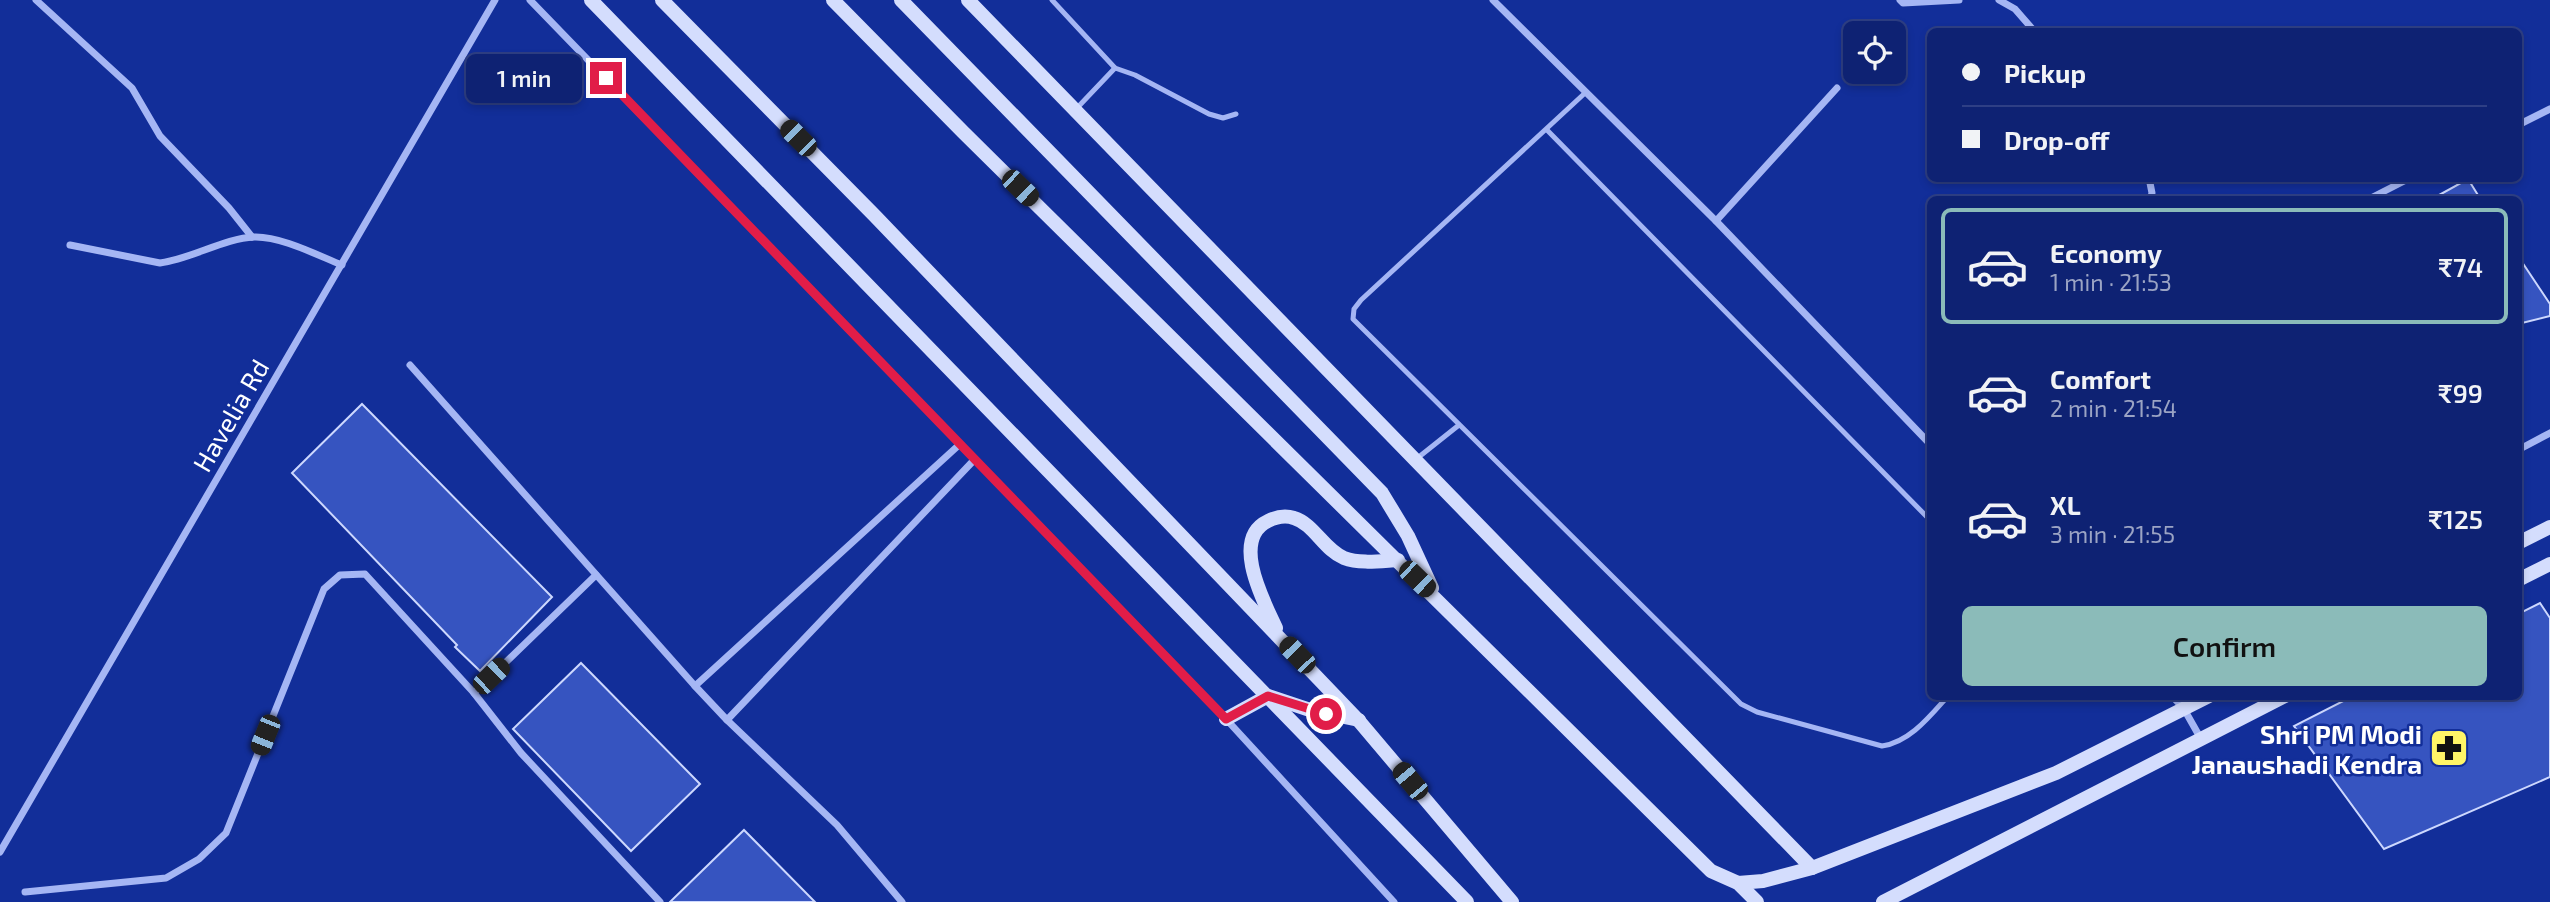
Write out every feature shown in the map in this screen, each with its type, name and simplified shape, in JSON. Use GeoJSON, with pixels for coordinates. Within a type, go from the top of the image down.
{"type":"FeatureCollection","features":[{"type":"Feature","properties":{"kind":"street"},"geometry":{"type":"LineString","coordinates":[[36,0],[125,80],[138,95],[151,124],[160,136],[229,208],[252,237]]}},
{"type":"Feature","properties":{"kind":"street","name":"Havelia Rd"},"geometry":{"type":"LineString","coordinates":[[0,852],[3,841],[495,0]]}},
{"type":"Feature","properties":{"kind":"street"},"geometry":{"type":"LineString","coordinates":[[530,0],[1226,719],[1394,902]]}},
{"type":"Feature","properties":{"kind":"street"},"geometry":{"type":"LineString","coordinates":[[590,0],[1467,902]]}},
{"type":"Feature","properties":{"kind":"street"},"geometry":{"type":"LineString","coordinates":[[662,0],[875,216],[1359,720],[1512,902]]}},
{"type":"Feature","properties":{"kind":"street"},"geometry":{"type":"LineString","coordinates":[[833,0],[1711,872],[1738,883],[1757,902]]}},
{"type":"Feature","properties":{"kind":"street"},"geometry":{"type":"LineString","coordinates":[[901,0],[1382,493],[1408,536],[1436,597]]}},
{"type":"Feature","properties":{"kind":"street"},"geometry":{"type":"LineString","coordinates":[[968,0],[1812,868]]}},
{"type":"Feature","properties":{"kind":"street"},"geometry":{"type":"LineString","coordinates":[[1493,0],[1716,221],[1927,441]]}},
{"type":"Feature","properties":{"kind":"street"},"geometry":{"type":"LineString","coordinates":[[1900,0],[1903,3],[1959,0]]}},
{"type":"Feature","properties":{"kind":"street"},"geometry":{"type":"LineString","coordinates":[[1999,0],[2015,9],[2032,28]]}},
{"type":"Feature","properties":{"kind":"street"},"geometry":{"type":"LineString","coordinates":[[1716,221],[1837,88]]}},
{"type":"Feature","properties":{"kind":"street"},"geometry":{"type":"LineString","coordinates":[[2522,123],[2550,109]]}},
{"type":"Feature","properties":{"kind":"street"},"geometry":{"type":"LineString","coordinates":[[2375,196],[2402,182]]}},
{"type":"Feature","properties":{"kind":"street"},"geometry":{"type":"LineString","coordinates":[[70,245],[160,263],[252,237],[269,238],[342,265]]}},
{"type":"Feature","properties":{"kind":"street"},"geometry":{"type":"LineString","coordinates":[[410,365],[727,720],[836,825],[902,902]]}},
{"type":"Feature","properties":{"kind":"street"},"geometry":{"type":"LineString","coordinates":[[2522,448],[2550,433]]}},
{"type":"Feature","properties":{"kind":"street"},"geometry":{"type":"LineString","coordinates":[[695,685],[960,444]]}},
{"type":"Feature","properties":{"kind":"street"},"geometry":{"type":"LineString","coordinates":[[727,720],[975,459]]}},
{"type":"Feature","properties":{"kind":"street"},"geometry":{"type":"LineString","coordinates":[[1281,639],[1257,586],[1252,565],[1252,538],[1259,525],[1276,517],[1295,518],[1340,557],[1358,561],[1398,560]]}},
{"type":"Feature","properties":{"kind":"street"},"geometry":{"type":"LineString","coordinates":[[2522,541],[2550,527]]}},
{"type":"Feature","properties":{"kind":"street"},"geometry":{"type":"LineString","coordinates":[[2522,578],[2550,564]]}},
{"type":"Feature","properties":{"kind":"street"},"geometry":{"type":"LineString","coordinates":[[25,892],[166,878],[199,859],[226,833],[324,589],[340,575],[365,574],[474,693],[521,753],[660,902]]}},
{"type":"Feature","properties":{"kind":"street"},"geometry":{"type":"LineString","coordinates":[[474,693],[597,575]]}},
{"type":"Feature","properties":{"kind":"street"},"geometry":{"type":"LineString","coordinates":[[1226,719],[1268,696],[1310,710],[1359,720]]}},
{"type":"Feature","properties":{"kind":"street"},"geometry":{"type":"LineString","coordinates":[[2176,700],[2184,709],[2201,740]]}},
{"type":"Feature","properties":{"kind":"street"},"geometry":{"type":"LineString","coordinates":[[1738,883],[1763,881],[1812,868],[2056,773],[2201,700]]}},
{"type":"Feature","properties":{"kind":"street"},"geometry":{"type":"LineString","coordinates":[[1883,902],[2277,700]]}},
{"type":"Feature","properties":{"kind":"lane"},"geometry":{"type":"LineString","coordinates":[[1052,0],[1115,68],[1135,75],[1209,114],[1223,118],[1236,114]]}},
{"type":"Feature","properties":{"kind":"lane"},"geometry":{"type":"LineString","coordinates":[[1075,110],[1115,68]]}},
{"type":"Feature","properties":{"kind":"lane"},"geometry":{"type":"LineString","coordinates":[[1585,93],[1354,309],[1353,319],[1741,704],[1757,712],[1882,746],[1892,744],[1914,730],[1944,700]]}},
{"type":"Feature","properties":{"kind":"lane"},"geometry":{"type":"LineString","coordinates":[[1547,130],[1927,517]]}},
{"type":"Feature","properties":{"kind":"lane"},"geometry":{"type":"LineString","coordinates":[[1415,460],[1459,425]]}},
{"type":"Feature","properties":{"kind":"building"},"geometry":{"type":"Polygon","coordinates":[[[2463,182],[2470,182],[2479,196],[2437,196],[2463,182]]]}},
{"type":"Feature","properties":{"kind":"building"},"geometry":{"type":"Polygon","coordinates":[[[2522,262],[2550,304],[2550,316],[2522,323],[2522,262]]]}},
{"type":"Feature","properties":{"kind":"building"},"geometry":{"type":"Polygon","coordinates":[[[362,404],[552,597],[480,671],[292,473],[362,404]]]}},
{"type":"Feature","properties":{"kind":"building"},"geometry":{"type":"Polygon","coordinates":[[[2540,603],[2550,618],[2550,777],[2384,849],[2294,726],[2345,700],[2522,700],[2522,612],[2540,603]]]}},
{"type":"Feature","properties":{"kind":"building"},"geometry":{"type":"Polygon","coordinates":[[[581,663],[700,784],[631,851],[513,729],[581,663]]]}},
{"type":"Feature","properties":{"kind":"building"},"geometry":{"type":"Polygon","coordinates":[[[744,830],[815,902],[670,902],[744,830]]]}},
{"type":"Feature","properties":{"kind":"place","name":"Shri PM Modi Janaushadi Kendra"},"geometry":{"type":"Point","coordinates":[2449,748]}},
{"type":"Feature","properties":{"kind":"route"},"geometry":{"type":"LineString","coordinates":[[606,78],[1226,719],[1268,696],[1326,714]]}}]}
